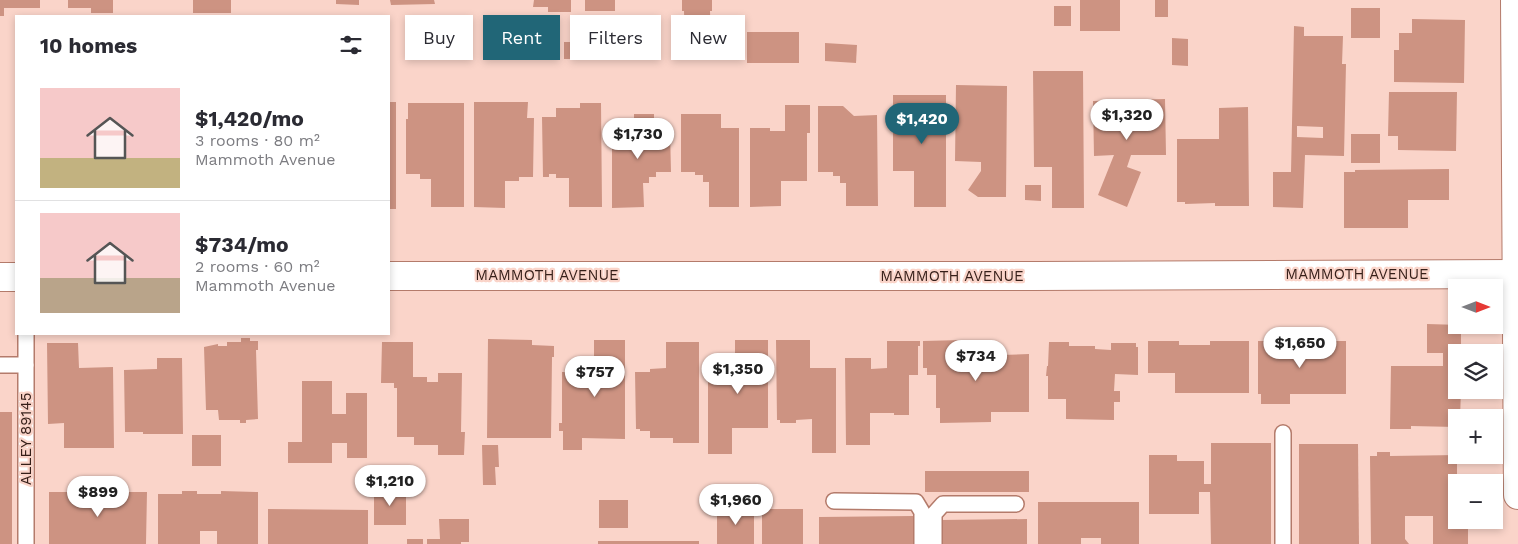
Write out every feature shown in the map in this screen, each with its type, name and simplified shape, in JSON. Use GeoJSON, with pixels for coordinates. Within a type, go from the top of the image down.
{"type":"FeatureCollection","features":[{"type":"Feature","properties":{"kind":"street"},"geometry":{"type":"LineString","coordinates":[[1515,0],[1517,241],[1515,274],[1518,495]]}},
{"type":"Feature","properties":{"kind":"street","name":"MAMMOTH AVENUE"},"geometry":{"type":"LineString","coordinates":[[390,276],[1515,274]]}},
{"type":"Feature","properties":{"kind":"street"},"geometry":{"type":"LineString","coordinates":[[0,277],[15,277]]}},
{"type":"Feature","properties":{"kind":"lane","name":"ALLEY 89145"},"geometry":{"type":"LineString","coordinates":[[26,335],[26,544]]}},
{"type":"Feature","properties":{"kind":"lane"},"geometry":{"type":"LineString","coordinates":[[0,364],[26,365]]}},
{"type":"Feature","properties":{"kind":"lane"},"geometry":{"type":"LineString","coordinates":[[1283,433],[1283,544]]}},
{"type":"Feature","properties":{"kind":"lane"},"geometry":{"type":"LineString","coordinates":[[834,501],[916,502],[922,512],[922,544]]}},
{"type":"Feature","properties":{"kind":"lane"},"geometry":{"type":"LineString","coordinates":[[934,544],[934,514],[943,504],[1016,504]]}},
{"type":"Feature","properties":{"kind":"building"},"geometry":{"type":"Polygon","coordinates":[[[0,0],[40,0],[40,8],[4,8],[4,16],[0,16],[0,0]]]}},
{"type":"Feature","properties":{"kind":"building"},"geometry":{"type":"Polygon","coordinates":[[[68,0],[113,0],[113,13],[91,13],[91,8],[68,8],[68,0]]]}},
{"type":"Feature","properties":{"kind":"building"},"geometry":{"type":"Polygon","coordinates":[[[193,0],[231,0],[231,13],[193,13],[193,0]]]}},
{"type":"Feature","properties":{"kind":"building"},"geometry":{"type":"Polygon","coordinates":[[[336,0],[359,0],[359,5],[336,4],[336,0]]]}},
{"type":"Feature","properties":{"kind":"building"},"geometry":{"type":"Polygon","coordinates":[[[390,0],[434,0],[435,4],[391,5],[390,0]]]}},
{"type":"Feature","properties":{"kind":"building"},"geometry":{"type":"Polygon","coordinates":[[[534,0],[571,0],[571,12],[548,12],[548,7],[533,7],[534,0]]]}},
{"type":"Feature","properties":{"kind":"building"},"geometry":{"type":"Polygon","coordinates":[[[585,0],[615,0],[615,11],[585,11],[585,0]]]}},
{"type":"Feature","properties":{"kind":"building"},"geometry":{"type":"Polygon","coordinates":[[[682,0],[712,0],[710,15],[684,15],[684,11],[682,11],[682,0]]]}},
{"type":"Feature","properties":{"kind":"building"},"geometry":{"type":"Polygon","coordinates":[[[1080,0],[1120,0],[1120,31],[1080,31],[1080,0]]]}},
{"type":"Feature","properties":{"kind":"building"},"geometry":{"type":"Polygon","coordinates":[[[1155,0],[1168,0],[1168,17],[1155,17],[1155,0]]]}},
{"type":"Feature","properties":{"kind":"building"},"geometry":{"type":"Polygon","coordinates":[[[1054,6],[1071,6],[1071,26],[1054,26],[1054,6]]]}},
{"type":"Feature","properties":{"kind":"building"},"geometry":{"type":"Polygon","coordinates":[[[1351,8],[1380,8],[1380,38],[1351,38],[1351,8]]]}},
{"type":"Feature","properties":{"kind":"building"},"geometry":{"type":"Polygon","coordinates":[[[1412,19],[1465,20],[1464,83],[1394,82],[1394,50],[1399,50],[1399,33],[1412,33],[1412,19]]]}},
{"type":"Feature","properties":{"kind":"building"},"geometry":{"type":"Polygon","coordinates":[[[1294,26],[1304,27],[1304,36],[1343,36],[1342,64],[1346,64],[1344,156],[1305,155],[1303,208],[1273,207],[1273,172],[1291,172],[1294,26]],[[1297,126],[1297,137],[1323,138],[1323,127],[1297,126]]]}},
{"type":"Feature","properties":{"kind":"building"},"geometry":{"type":"Polygon","coordinates":[[[747,32],[799,32],[799,63],[747,63],[747,32]]]}},
{"type":"Feature","properties":{"kind":"building"},"geometry":{"type":"Polygon","coordinates":[[[1172,38],[1188,39],[1188,66],[1172,65],[1172,38]]]}},
{"type":"Feature","properties":{"kind":"building"},"geometry":{"type":"Polygon","coordinates":[[[564,42],[570,42],[570,59],[564,59],[564,42]]]}},
{"type":"Feature","properties":{"kind":"building"},"geometry":{"type":"Polygon","coordinates":[[[825,43],[857,45],[856,63],[825,61],[825,43]]]}},
{"type":"Feature","properties":{"kind":"building"},"geometry":{"type":"Polygon","coordinates":[[[1033,71],[1083,71],[1084,208],[1052,208],[1052,167],[1034,167],[1033,71]]]}},
{"type":"Feature","properties":{"kind":"building"},"geometry":{"type":"Polygon","coordinates":[[[956,85],[1007,86],[1006,197],[978,197],[968,190],[981,171],[981,162],[955,161],[956,85]]]}},
{"type":"Feature","properties":{"kind":"building"},"geometry":{"type":"Polygon","coordinates":[[[1389,92],[1457,92],[1456,151],[1398,150],[1398,136],[1388,136],[1389,92]]]}},
{"type":"Feature","properties":{"kind":"building"},"geometry":{"type":"Polygon","coordinates":[[[893,95],[946,95],[946,207],[914,207],[914,171],[893,171],[893,95]]]}},
{"type":"Feature","properties":{"kind":"building"},"geometry":{"type":"Polygon","coordinates":[[[1165,99],[1166,155],[1131,155],[1127,167],[1141,172],[1127,207],[1098,195],[1114,155],[1094,156],[1093,101],[1165,99]]]}},
{"type":"Feature","properties":{"kind":"building"},"geometry":{"type":"Polygon","coordinates":[[[390,102],[396,102],[396,209],[390,209],[390,102]]]}},
{"type":"Feature","properties":{"kind":"building"},"geometry":{"type":"Polygon","coordinates":[[[474,102],[528,102],[527,118],[534,118],[533,177],[519,177],[519,181],[505,181],[505,208],[474,207],[474,102]]]}},
{"type":"Feature","properties":{"kind":"building"},"geometry":{"type":"Polygon","coordinates":[[[408,103],[464,103],[464,207],[431,207],[431,179],[420,179],[420,174],[406,174],[406,119],[408,119],[408,103]]]}},
{"type":"Feature","properties":{"kind":"building"},"geometry":{"type":"Polygon","coordinates":[[[580,103],[601,103],[602,207],[569,207],[569,178],[556,178],[556,174],[549,174],[549,177],[543,177],[542,117],[556,117],[556,108],[580,108],[580,103]]]}},
{"type":"Feature","properties":{"kind":"building"},"geometry":{"type":"Polygon","coordinates":[[[785,105],[810,105],[810,133],[807,133],[807,181],[781,181],[781,206],[750,207],[750,128],[770,128],[770,131],[785,131],[785,105]]]}},
{"type":"Feature","properties":{"kind":"building"},"geometry":{"type":"Polygon","coordinates":[[[818,106],[843,106],[854,116],[877,115],[878,206],[846,206],[846,183],[840,183],[840,176],[833,176],[833,172],[818,172],[818,106]]]}},
{"type":"Feature","properties":{"kind":"building"},"geometry":{"type":"Polygon","coordinates":[[[1248,107],[1249,206],[1215,206],[1215,203],[1185,204],[1185,202],[1177,202],[1177,139],[1219,139],[1219,108],[1248,107]]]}},
{"type":"Feature","properties":{"kind":"building"},"geometry":{"type":"Polygon","coordinates":[[[634,114],[654,114],[654,131],[670,131],[671,172],[656,172],[656,177],[649,177],[649,183],[643,183],[644,207],[612,208],[612,129],[634,129],[634,114]]]}},
{"type":"Feature","properties":{"kind":"building"},"geometry":{"type":"Polygon","coordinates":[[[681,114],[721,114],[721,128],[739,128],[739,207],[709,207],[709,182],[703,182],[703,175],[695,175],[695,172],[681,172],[681,114]]]}},
{"type":"Feature","properties":{"kind":"building"},"geometry":{"type":"Polygon","coordinates":[[[1351,134],[1380,134],[1380,163],[1351,163],[1351,134]]]}},
{"type":"Feature","properties":{"kind":"building"},"geometry":{"type":"Polygon","coordinates":[[[1449,169],[1449,200],[1408,200],[1408,228],[1344,228],[1344,172],[1355,172],[1355,170],[1449,169]]]}},
{"type":"Feature","properties":{"kind":"building"},"geometry":{"type":"Polygon","coordinates":[[[1025,185],[1041,185],[1041,201],[1025,200],[1025,185]]]}},
{"type":"Feature","properties":{"kind":"building"},"geometry":{"type":"Polygon","coordinates":[[[1427,324],[1448,325],[1448,334],[1461,334],[1461,344],[1448,344],[1448,399],[1461,399],[1460,409],[1448,409],[1448,427],[1411,426],[1411,429],[1390,429],[1391,366],[1443,366],[1443,353],[1427,353],[1427,324]]]}},
{"type":"Feature","properties":{"kind":"building"},"geometry":{"type":"Polygon","coordinates":[[[241,338],[250,338],[250,341],[258,341],[258,350],[256,350],[258,419],[246,420],[246,423],[240,423],[240,420],[219,420],[218,410],[206,410],[204,347],[218,344],[218,346],[227,346],[227,342],[241,342],[241,338]]]}},
{"type":"Feature","properties":{"kind":"building"},"geometry":{"type":"Polygon","coordinates":[[[488,339],[532,340],[532,345],[554,346],[554,357],[552,357],[551,438],[487,438],[488,339]]]}},
{"type":"Feature","properties":{"kind":"building"},"geometry":{"type":"Polygon","coordinates":[[[594,340],[625,340],[625,439],[582,438],[582,450],[563,450],[563,431],[559,431],[559,423],[562,423],[562,372],[578,372],[578,368],[594,368],[594,340]]]}},
{"type":"Feature","properties":{"kind":"building"},"geometry":{"type":"Polygon","coordinates":[[[735,340],[768,340],[768,428],[732,428],[732,454],[708,454],[708,369],[735,369],[735,340]]]}},
{"type":"Feature","properties":{"kind":"building"},"geometry":{"type":"Polygon","coordinates":[[[776,340],[810,340],[810,368],[836,368],[836,453],[812,453],[812,419],[796,420],[796,423],[780,423],[780,420],[777,420],[776,340]]]}},
{"type":"Feature","properties":{"kind":"building"},"geometry":{"type":"Polygon","coordinates":[[[962,340],[963,363],[976,363],[975,350],[1000,350],[1000,355],[1029,354],[1029,412],[991,412],[991,422],[940,423],[940,408],[936,408],[936,375],[927,375],[927,368],[923,368],[923,341],[962,340]]]}},
{"type":"Feature","properties":{"kind":"building"},"geometry":{"type":"Polygon","coordinates":[[[887,341],[920,341],[920,346],[918,346],[918,375],[909,375],[909,415],[870,413],[870,445],[846,445],[845,358],[871,358],[871,369],[887,368],[887,341]]]}},
{"type":"Feature","properties":{"kind":"building"},"geometry":{"type":"Polygon","coordinates":[[[1148,341],[1179,341],[1179,345],[1210,345],[1210,341],[1249,341],[1249,393],[1175,393],[1175,373],[1148,373],[1148,341]]]}},
{"type":"Feature","properties":{"kind":"building"},"geometry":{"type":"Polygon","coordinates":[[[1258,341],[1346,341],[1346,394],[1290,394],[1290,404],[1261,404],[1261,394],[1258,394],[1258,341]]]}},
{"type":"Feature","properties":{"kind":"building"},"geometry":{"type":"Polygon","coordinates":[[[382,342],[413,342],[413,377],[427,377],[427,382],[438,382],[438,373],[462,373],[461,432],[465,432],[464,455],[438,455],[438,445],[414,445],[414,437],[397,437],[397,388],[394,388],[394,383],[381,383],[382,342]]]}},
{"type":"Feature","properties":{"kind":"building"},"geometry":{"type":"Polygon","coordinates":[[[666,342],[699,342],[699,443],[673,443],[673,438],[650,438],[650,431],[636,429],[635,372],[650,372],[650,369],[666,368],[666,342]]]}},
{"type":"Feature","properties":{"kind":"building"},"geometry":{"type":"Polygon","coordinates":[[[1049,342],[1069,342],[1069,346],[1095,346],[1095,349],[1111,350],[1111,343],[1136,343],[1136,347],[1138,347],[1138,375],[1115,374],[1114,391],[1120,391],[1120,402],[1114,402],[1114,420],[1066,419],[1066,399],[1048,399],[1048,376],[1046,376],[1049,342]]]}},
{"type":"Feature","properties":{"kind":"building"},"geometry":{"type":"Polygon","coordinates":[[[47,343],[78,343],[79,368],[113,367],[114,448],[64,448],[64,423],[48,424],[47,343]]]}},
{"type":"Feature","properties":{"kind":"building"},"geometry":{"type":"Polygon","coordinates":[[[157,358],[182,358],[183,434],[125,432],[124,370],[157,369],[157,358]]]}},
{"type":"Feature","properties":{"kind":"building"},"geometry":{"type":"Polygon","coordinates":[[[302,381],[332,381],[332,414],[346,414],[346,393],[367,393],[367,458],[347,458],[347,443],[332,443],[332,463],[288,463],[288,442],[302,442],[302,381]]]}},
{"type":"Feature","properties":{"kind":"building"},"geometry":{"type":"Polygon","coordinates":[[[0,412],[12,412],[12,544],[0,544],[0,412]]]}},
{"type":"Feature","properties":{"kind":"building"},"geometry":{"type":"Polygon","coordinates":[[[192,435],[221,435],[221,466],[192,466],[192,435]]]}},
{"type":"Feature","properties":{"kind":"building"},"geometry":{"type":"Polygon","coordinates":[[[1211,443],[1271,443],[1271,544],[1211,544],[1210,492],[1199,492],[1199,514],[1149,514],[1149,455],[1177,455],[1177,461],[1204,461],[1204,484],[1211,484],[1211,443]]]}},
{"type":"Feature","properties":{"kind":"building"},"geometry":{"type":"Polygon","coordinates":[[[1299,444],[1358,444],[1359,544],[1299,544],[1299,444]]]}},
{"type":"Feature","properties":{"kind":"building"},"geometry":{"type":"Polygon","coordinates":[[[482,445],[498,445],[499,467],[495,467],[496,485],[483,485],[482,445]]]}},
{"type":"Feature","properties":{"kind":"building"},"geometry":{"type":"Polygon","coordinates":[[[1377,452],[1390,452],[1390,456],[1448,455],[1448,464],[1457,464],[1457,474],[1448,474],[1448,529],[1468,529],[1468,544],[1433,544],[1433,516],[1405,516],[1405,539],[1409,544],[1371,544],[1370,456],[1377,456],[1377,452]]]}},
{"type":"Feature","properties":{"kind":"building"},"geometry":{"type":"Polygon","coordinates":[[[925,471],[1029,471],[1029,492],[925,492],[925,471]]]}},
{"type":"Feature","properties":{"kind":"building"},"geometry":{"type":"Polygon","coordinates":[[[112,489],[128,489],[128,492],[147,492],[146,544],[49,544],[49,492],[112,492],[112,489]]]}},
{"type":"Feature","properties":{"kind":"building"},"geometry":{"type":"Polygon","coordinates":[[[374,489],[406,489],[406,525],[374,525],[374,489]]]}},
{"type":"Feature","properties":{"kind":"building"},"geometry":{"type":"Polygon","coordinates":[[[182,491],[197,491],[197,494],[221,494],[221,491],[258,492],[258,544],[217,544],[217,531],[200,531],[200,544],[158,544],[158,494],[182,494],[182,491]]]}},
{"type":"Feature","properties":{"kind":"building"},"geometry":{"type":"Polygon","coordinates":[[[599,500],[628,500],[628,528],[599,528],[599,500]]]}},
{"type":"Feature","properties":{"kind":"building"},"geometry":{"type":"Polygon","coordinates":[[[1038,502],[1139,502],[1139,544],[1101,544],[1101,538],[1081,538],[1081,544],[1038,544],[1038,502]]]}},
{"type":"Feature","properties":{"kind":"building"},"geometry":{"type":"Polygon","coordinates":[[[268,509],[368,510],[368,544],[268,544],[268,509]]]}},
{"type":"Feature","properties":{"kind":"building"},"geometry":{"type":"Polygon","coordinates":[[[717,509],[754,509],[754,544],[717,544],[717,509]]]}},
{"type":"Feature","properties":{"kind":"building"},"geometry":{"type":"Polygon","coordinates":[[[762,509],[803,509],[803,544],[762,544],[762,509]]]}},
{"type":"Feature","properties":{"kind":"building"},"geometry":{"type":"Polygon","coordinates":[[[913,516],[913,544],[819,544],[819,517],[913,516]]]}},
{"type":"Feature","properties":{"kind":"building"},"geometry":{"type":"Polygon","coordinates":[[[439,519],[469,519],[469,542],[461,542],[461,544],[427,544],[427,539],[440,539],[439,519]]]}},
{"type":"Feature","properties":{"kind":"building"},"geometry":{"type":"Polygon","coordinates":[[[1027,519],[1027,544],[941,544],[941,520],[1027,519]]]}},
{"type":"Feature","properties":{"kind":"building"},"geometry":{"type":"Polygon","coordinates":[[[407,539],[423,539],[423,544],[407,544],[407,539]]]}},
{"type":"Feature","properties":{"kind":"building"},"geometry":{"type":"Polygon","coordinates":[[[598,541],[699,541],[699,544],[598,544],[598,541]]]}}]}
